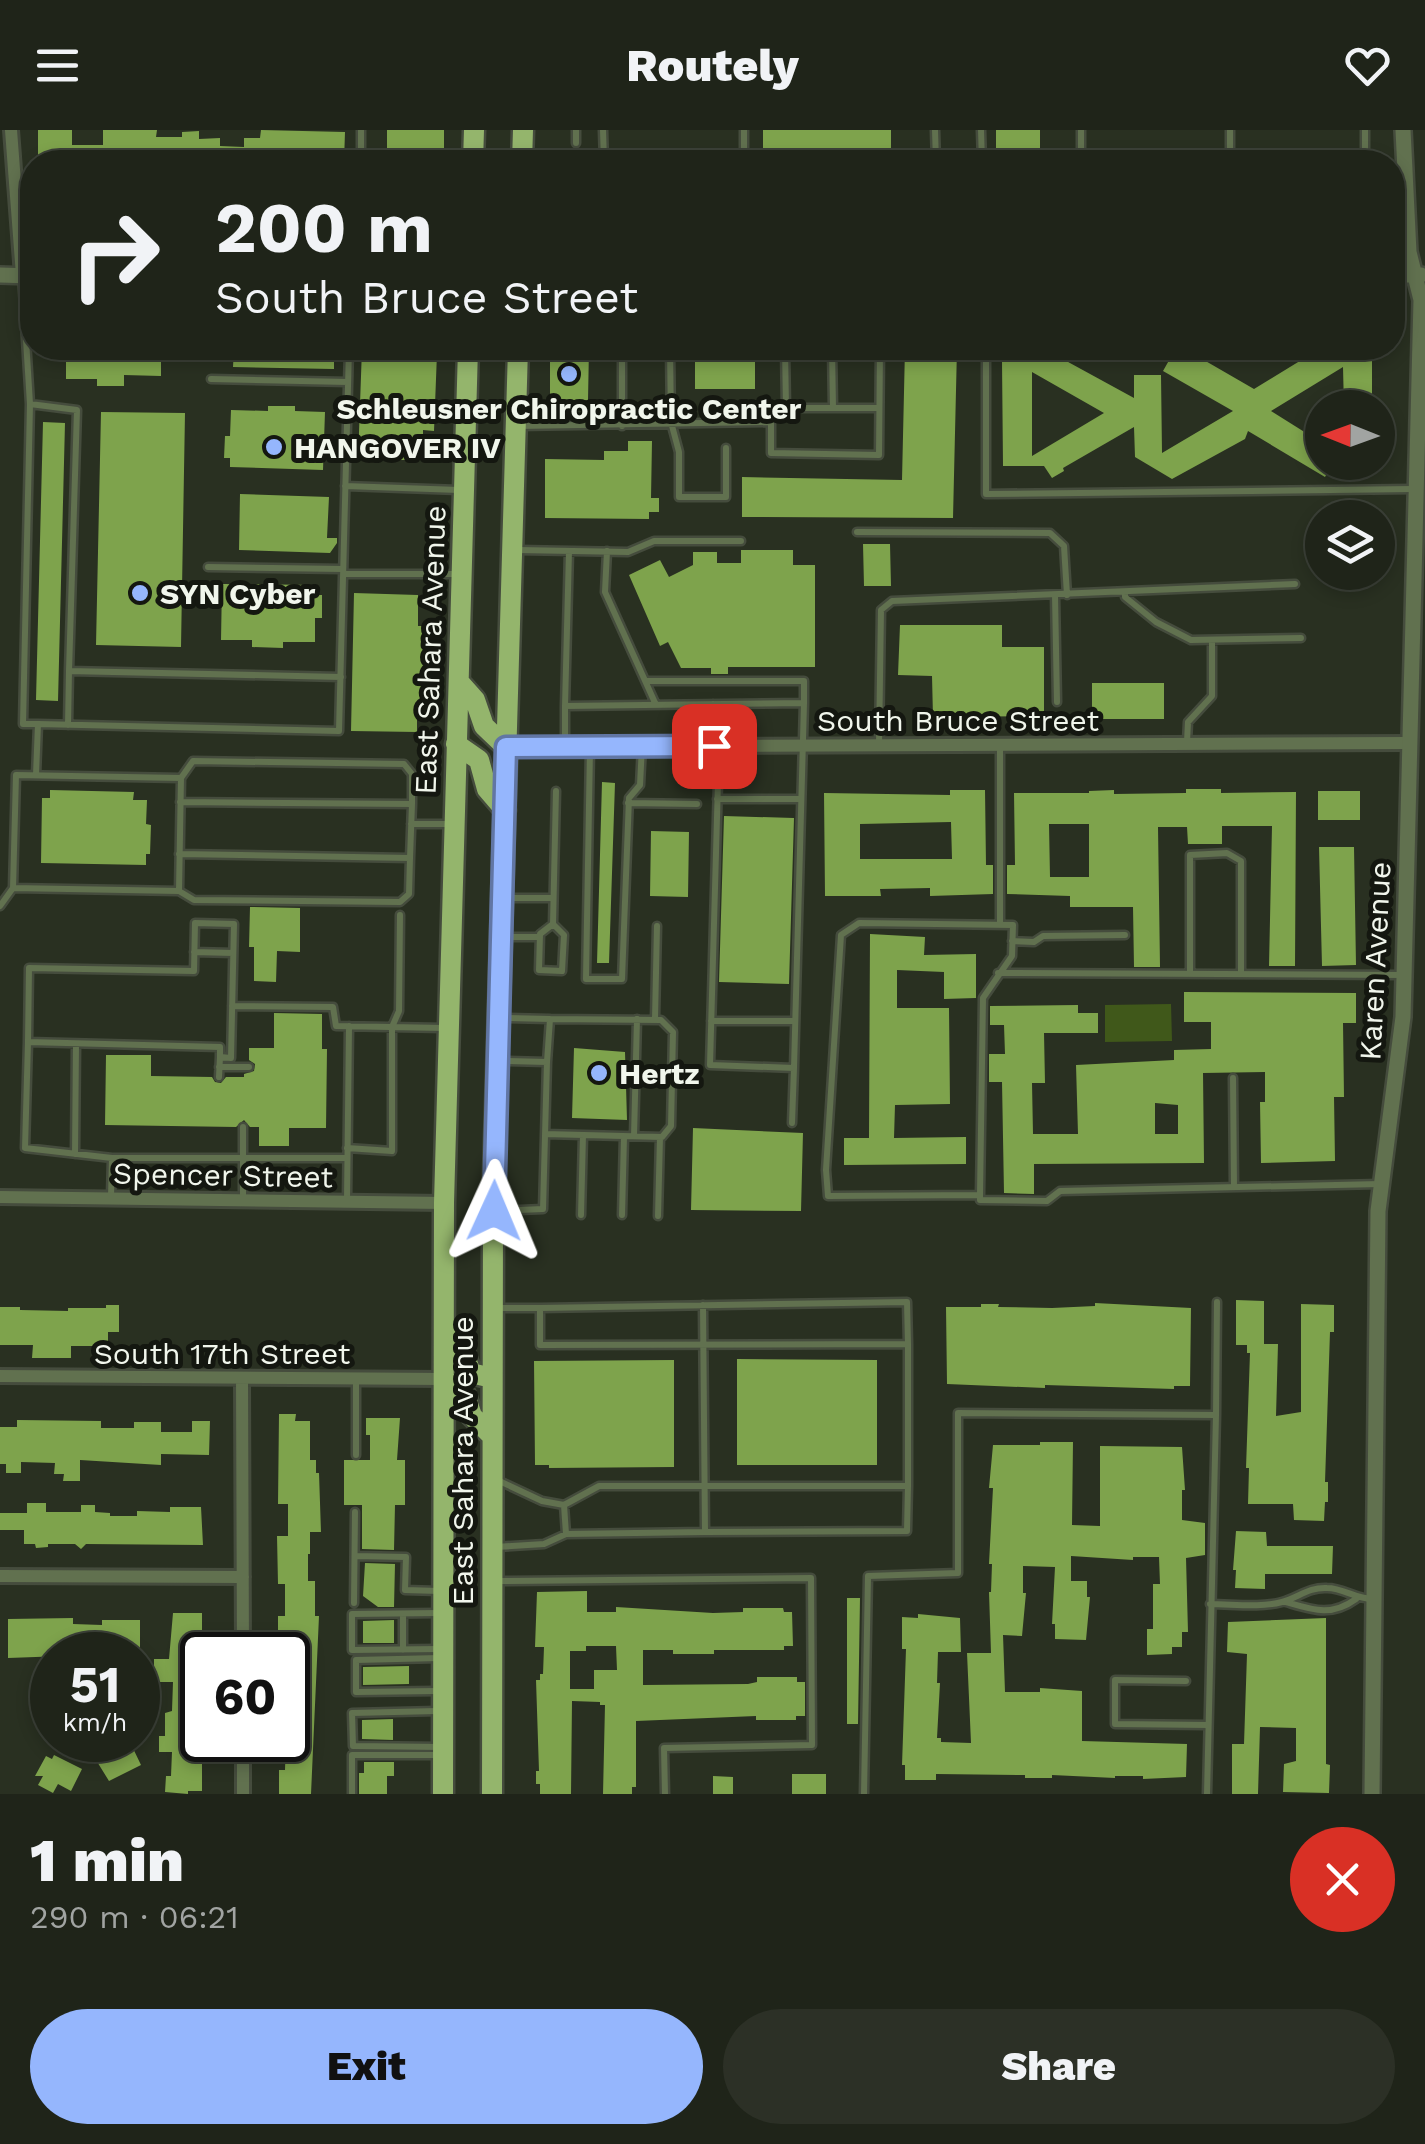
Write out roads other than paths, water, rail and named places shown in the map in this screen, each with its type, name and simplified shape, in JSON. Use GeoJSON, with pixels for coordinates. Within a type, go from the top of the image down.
{"type":"FeatureCollection","features":[{"type":"Feature","properties":{"kind":"main road","name":"East Sahara Avenue"},"geometry":{"type":"LineString","coordinates":[[444,1794],[444,1203],[468,360]]}},
{"type":"Feature","properties":{"kind":"main road","name":"East Sahara Avenue"},"geometry":{"type":"LineString","coordinates":[[492,1794],[492,1308],[518,360]]}},
{"type":"Feature","properties":{"kind":"main road"},"geometry":{"type":"LineString","coordinates":[[459,682],[475,700],[484,726],[506,747]]}},
{"type":"Feature","properties":{"kind":"main road"},"geometry":{"type":"LineString","coordinates":[[456,744],[478,760],[487,789],[505,810]]}},
{"type":"Feature","properties":{"kind":"main road"},"geometry":{"type":"LineString","coordinates":[[444,1334],[464,1353],[471,1373],[492,1378]]}},
{"type":"Feature","properties":{"kind":"main road"},"geometry":{"type":"LineString","coordinates":[[444,1379],[465,1395],[472,1416],[492,1436]]}},
{"type":"Feature","properties":{"kind":"street"},"geometry":{"type":"LineString","coordinates":[[11,130],[20,207]]}},
{"type":"Feature","properties":{"kind":"street","name":"Karen Avenue"},"geometry":{"type":"LineString","coordinates":[[1372,1794],[1381,1184],[1394,1107],[1404,975],[1421,300],[1420,275],[1409,252],[1405,154]]}},
{"type":"Feature","properties":{"kind":"street","name":"South Bruce Street"},"geometry":{"type":"LineString","coordinates":[[506,747],[1410,743]]}},
{"type":"Feature","properties":{"kind":"street","name":"Spencer Street"},"geometry":{"type":"LineString","coordinates":[[0,1197],[444,1203]]}},
{"type":"Feature","properties":{"kind":"street","name":"South 17th Street"},"geometry":{"type":"LineString","coordinates":[[0,1376],[444,1379]]}},
{"type":"Feature","properties":{"kind":"street"},"geometry":{"type":"LineString","coordinates":[[242,1378],[242,1632]]}},
{"type":"Feature","properties":{"kind":"street"},"geometry":{"type":"LineString","coordinates":[[0,1576],[242,1577]]}},
{"type":"Feature","properties":{"kind":"street"},"geometry":{"type":"LineString","coordinates":[[242,1762],[242,1794]]}},
{"type":"Feature","properties":{"kind":"lane"},"geometry":{"type":"LineString","coordinates":[[576,130],[576,143]]}},
{"type":"Feature","properties":{"kind":"lane"},"geometry":{"type":"LineString","coordinates":[[29,360],[23,724],[339,732],[349,360]]}},
{"type":"Feature","properties":{"kind":"lane"},"geometry":{"type":"LineString","coordinates":[[622,360],[622,426]]}},
{"type":"Feature","properties":{"kind":"lane"},"geometry":{"type":"LineString","coordinates":[[670,360],[671,422],[679,452],[679,497],[726,497],[726,448]]}},
{"type":"Feature","properties":{"kind":"lane"},"geometry":{"type":"LineString","coordinates":[[786,360],[786,408]]}},
{"type":"Feature","properties":{"kind":"lane"},"geometry":{"type":"LineString","coordinates":[[832,360],[832,408]]}},
{"type":"Feature","properties":{"kind":"lane"},"geometry":{"type":"LineString","coordinates":[[879,408],[771,408],[771,453],[879,455],[880,360]]}},
{"type":"Feature","properties":{"kind":"lane"},"geometry":{"type":"LineString","coordinates":[[986,360],[986,494],[1416,489]]}},
{"type":"Feature","properties":{"kind":"lane"},"geometry":{"type":"LineString","coordinates":[[211,379],[348,382]]}},
{"type":"Feature","properties":{"kind":"lane"},"geometry":{"type":"LineString","coordinates":[[30,404],[77,410],[68,725]]}},
{"type":"Feature","properties":{"kind":"lane"},"geometry":{"type":"LineString","coordinates":[[516,426],[770,422]]}},
{"type":"Feature","properties":{"kind":"lane"},"geometry":{"type":"LineString","coordinates":[[345,486],[464,491]]}},
{"type":"Feature","properties":{"kind":"lane"},"geometry":{"type":"LineString","coordinates":[[857,532],[1050,533],[1064,546],[1067,595]]}},
{"type":"Feature","properties":{"kind":"lane"},"geometry":{"type":"LineString","coordinates":[[512,550],[628,552],[654,541],[741,541]]}},
{"type":"Feature","properties":{"kind":"lane"},"geometry":{"type":"LineString","coordinates":[[565,746],[569,551]]}},
{"type":"Feature","properties":{"kind":"lane"},"geometry":{"type":"LineString","coordinates":[[607,552],[604,592],[656,705]]}},
{"type":"Feature","properties":{"kind":"lane"},"geometry":{"type":"LineString","coordinates":[[208,567],[462,574]]}},
{"type":"Feature","properties":{"kind":"lane"},"geometry":{"type":"LineString","coordinates":[[879,745],[882,606],[892,602],[1295,584]]}},
{"type":"Feature","properties":{"kind":"lane"},"geometry":{"type":"LineString","coordinates":[[1125,592],[1124,597],[1176,634],[1191,640],[1301,638]]}},
{"type":"Feature","properties":{"kind":"lane"},"geometry":{"type":"LineString","coordinates":[[1055,595],[1056,702]]}},
{"type":"Feature","properties":{"kind":"lane"},"geometry":{"type":"LineString","coordinates":[[1187,744],[1188,722],[1212,696],[1212,640]]}},
{"type":"Feature","properties":{"kind":"lane"},"geometry":{"type":"LineString","coordinates":[[69,672],[341,677]]}},
{"type":"Feature","properties":{"kind":"lane"},"geometry":{"type":"LineString","coordinates":[[646,681],[804,681],[792,1123]]}},
{"type":"Feature","properties":{"kind":"lane"},"geometry":{"type":"LineString","coordinates":[[714,704],[718,799],[710,1065],[794,1068]]}},
{"type":"Feature","properties":{"kind":"lane"},"geometry":{"type":"LineString","coordinates":[[565,706],[804,704]]}},
{"type":"Feature","properties":{"kind":"lane"},"geometry":{"type":"LineString","coordinates":[[36,775],[38,724]]}},
{"type":"Feature","properties":{"kind":"lane"},"geometry":{"type":"LineString","coordinates":[[1000,745],[1000,924]]}},
{"type":"Feature","properties":{"kind":"lane"},"geometry":{"type":"LineString","coordinates":[[590,746],[586,980],[622,980],[628,803],[640,785],[642,746]]}},
{"type":"Feature","properties":{"kind":"lane"},"geometry":{"type":"LineString","coordinates":[[13,888],[178,891],[194,900],[400,902],[409,894],[412,774],[404,764],[193,761],[180,778],[178,891]]}},
{"type":"Feature","properties":{"kind":"lane"},"geometry":{"type":"LineString","coordinates":[[0,906],[13,888],[16,775],[180,778]]}},
{"type":"Feature","properties":{"kind":"lane"},"geometry":{"type":"LineString","coordinates":[[553,924],[564,935],[562,971],[539,970],[540,937],[553,924],[556,791]]}},
{"type":"Feature","properties":{"kind":"lane"},"geometry":{"type":"LineString","coordinates":[[718,799],[801,799]]}},
{"type":"Feature","properties":{"kind":"lane"},"geometry":{"type":"LineString","coordinates":[[180,802],[412,804]]}},
{"type":"Feature","properties":{"kind":"lane"},"geometry":{"type":"LineString","coordinates":[[628,803],[697,804]]}},
{"type":"Feature","properties":{"kind":"lane"},"geometry":{"type":"LineString","coordinates":[[411,824],[454,824]]}},
{"type":"Feature","properties":{"kind":"lane"},"geometry":{"type":"LineString","coordinates":[[1190,974],[1190,855],[1226,852],[1241,861],[1241,974]]}},
{"type":"Feature","properties":{"kind":"lane"},"geometry":{"type":"LineString","coordinates":[[179,854],[410,858]]}},
{"type":"Feature","properties":{"kind":"lane"},"geometry":{"type":"LineString","coordinates":[[502,898],[553,898]]}},
{"type":"Feature","properties":{"kind":"lane"},"geometry":{"type":"LineString","coordinates":[[347,1148],[392,1151],[392,1027],[399,1011],[400,916]]}},
{"type":"Feature","properties":{"kind":"lane"},"geometry":{"type":"LineString","coordinates":[[231,1062],[234,924],[194,923],[194,972],[30,968],[25,1148],[112,1158],[346,1158]]}},
{"type":"Feature","properties":{"kind":"lane"},"geometry":{"type":"LineString","coordinates":[[980,1195],[828,1196],[826,1170],[842,935],[860,923],[1014,925],[1012,956],[983,998],[980,1200],[1047,1201],[1060,1191],[1381,1184]]}},
{"type":"Feature","properties":{"kind":"lane"},"geometry":{"type":"LineString","coordinates":[[655,1020],[657,926]]}},
{"type":"Feature","properties":{"kind":"lane"},"geometry":{"type":"LineString","coordinates":[[1012,941],[1034,942],[1043,936],[1125,934]]}},
{"type":"Feature","properties":{"kind":"lane"},"geometry":{"type":"LineString","coordinates":[[501,937],[540,937]]}},
{"type":"Feature","properties":{"kind":"lane"},"geometry":{"type":"LineString","coordinates":[[194,952],[233,952]]}},
{"type":"Feature","properties":{"kind":"lane"},"geometry":{"type":"LineString","coordinates":[[998,973],[1404,975]]}},
{"type":"Feature","properties":{"kind":"lane"},"geometry":{"type":"LineString","coordinates":[[232,1006],[334,1007],[336,1026],[448,1028]]}},
{"type":"Feature","properties":{"kind":"lane"},"geometry":{"type":"LineString","coordinates":[[498,1018],[660,1020],[673,1032],[671,1126],[660,1137],[658,1216]]}},
{"type":"Feature","properties":{"kind":"lane"},"geometry":{"type":"LineString","coordinates":[[494,1211],[543,1210],[550,1019]]}},
{"type":"Feature","properties":{"kind":"lane"},"geometry":{"type":"LineString","coordinates":[[634,1136],[636,1019]]}},
{"type":"Feature","properties":{"kind":"lane"},"geometry":{"type":"LineString","coordinates":[[712,1021],[796,1021]]}},
{"type":"Feature","properties":{"kind":"lane"},"geometry":{"type":"LineString","coordinates":[[346,1202],[349,1026]]}},
{"type":"Feature","properties":{"kind":"lane"},"geometry":{"type":"LineString","coordinates":[[28,1042],[220,1047],[218,1077]]}},
{"type":"Feature","properties":{"kind":"lane"},"geometry":{"type":"LineString","coordinates":[[74,1154],[76,1044]]}},
{"type":"Feature","properties":{"kind":"lane"},"geometry":{"type":"LineString","coordinates":[[220,1057],[249,1067]]}},
{"type":"Feature","properties":{"kind":"lane"},"geometry":{"type":"LineString","coordinates":[[497,1061],[548,1062]]}},
{"type":"Feature","properties":{"kind":"lane"},"geometry":{"type":"LineString","coordinates":[[219,1067],[231,1062]]}},
{"type":"Feature","properties":{"kind":"lane"},"geometry":{"type":"LineString","coordinates":[[1233,1078],[1234,1187]]}},
{"type":"Feature","properties":{"kind":"lane"},"geometry":{"type":"LineString","coordinates":[[244,1127],[244,1200]]}},
{"type":"Feature","properties":{"kind":"lane"},"geometry":{"type":"LineString","coordinates":[[545,1134],[660,1137]]}},
{"type":"Feature","properties":{"kind":"lane"},"geometry":{"type":"LineString","coordinates":[[581,1215],[583,1135]]}},
{"type":"Feature","properties":{"kind":"lane"},"geometry":{"type":"LineString","coordinates":[[622,1215],[624,1136]]}},
{"type":"Feature","properties":{"kind":"lane"},"geometry":{"type":"LineString","coordinates":[[111,1198],[112,1158]]}},
{"type":"Feature","properties":{"kind":"lane"},"geometry":{"type":"LineString","coordinates":[[492,1308],[907,1302],[908,1344],[907,1532],[566,1534],[544,1544],[492,1547]]}},
{"type":"Feature","properties":{"kind":"lane"},"geometry":{"type":"LineString","coordinates":[[1207,1794],[1218,1302]]}},
{"type":"Feature","properties":{"kind":"lane"},"geometry":{"type":"LineString","coordinates":[[704,1305],[705,1532]]}},
{"type":"Feature","properties":{"kind":"lane"},"geometry":{"type":"LineString","coordinates":[[540,1308],[540,1344],[908,1344]]}},
{"type":"Feature","properties":{"kind":"lane"},"geometry":{"type":"LineString","coordinates":[[356,1379],[356,1454]]}},
{"type":"Feature","properties":{"kind":"lane"},"geometry":{"type":"LineString","coordinates":[[864,1794],[868,1576],[958,1573],[958,1413],[1216,1415]]}},
{"type":"Feature","properties":{"kind":"lane"},"geometry":{"type":"LineString","coordinates":[[492,1478],[542,1502],[564,1504],[599,1486],[908,1486]]}},
{"type":"Feature","properties":{"kind":"lane"},"geometry":{"type":"LineString","coordinates":[[564,1504],[566,1534]]}},
{"type":"Feature","properties":{"kind":"lane"},"geometry":{"type":"LineString","coordinates":[[354,1603],[355,1512]]}},
{"type":"Feature","properties":{"kind":"lane"},"geometry":{"type":"LineString","coordinates":[[355,1556],[406,1557],[405,1590],[444,1591]]}},
{"type":"Feature","properties":{"kind":"lane"},"geometry":{"type":"LineString","coordinates":[[492,1582],[810,1578],[812,1745],[664,1748],[665,1794]]}},
{"type":"Feature","properties":{"kind":"lane"},"geometry":{"type":"LineString","coordinates":[[1210,1604],[1271,1604],[1309,1588],[1332,1588],[1356,1598],[1374,1600]]}},
{"type":"Feature","properties":{"kind":"lane"},"geometry":{"type":"LineString","coordinates":[[1285,1601],[1328,1610],[1341,1609],[1356,1598]]}},
{"type":"Feature","properties":{"kind":"lane"},"geometry":{"type":"LineString","coordinates":[[444,1613],[352,1614],[352,1650],[444,1654]]}},
{"type":"Feature","properties":{"kind":"lane"},"geometry":{"type":"LineString","coordinates":[[403,1650],[404,1614]]}},
{"type":"Feature","properties":{"kind":"lane"},"geometry":{"type":"LineString","coordinates":[[444,1654],[356,1660],[356,1692],[444,1701]]}},
{"type":"Feature","properties":{"kind":"lane"},"geometry":{"type":"LineString","coordinates":[[1186,1680],[1115,1680],[1115,1724],[1208,1724]]}},
{"type":"Feature","properties":{"kind":"lane"},"geometry":{"type":"LineString","coordinates":[[444,1701],[352,1712],[352,1746],[444,1751]]}},
{"type":"Feature","properties":{"kind":"lane"},"geometry":{"type":"LineString","coordinates":[[352,1794],[352,1755],[444,1751]]}},
{"type":"Feature","properties":{"kind":"place","name":"Schleusner Chiropractic Center"},"geometry":{"type":"Point","coordinates":[569,374]}},
{"type":"Feature","properties":{"kind":"place","name":"HANGOVER IV"},"geometry":{"type":"Point","coordinates":[274,447]}},
{"type":"Feature","properties":{"kind":"place","name":"SYN Cyber"},"geometry":{"type":"Point","coordinates":[140,593]}},
{"type":"Feature","properties":{"kind":"place","name":"Hertz"},"geometry":{"type":"Point","coordinates":[599,1073]}}]}
